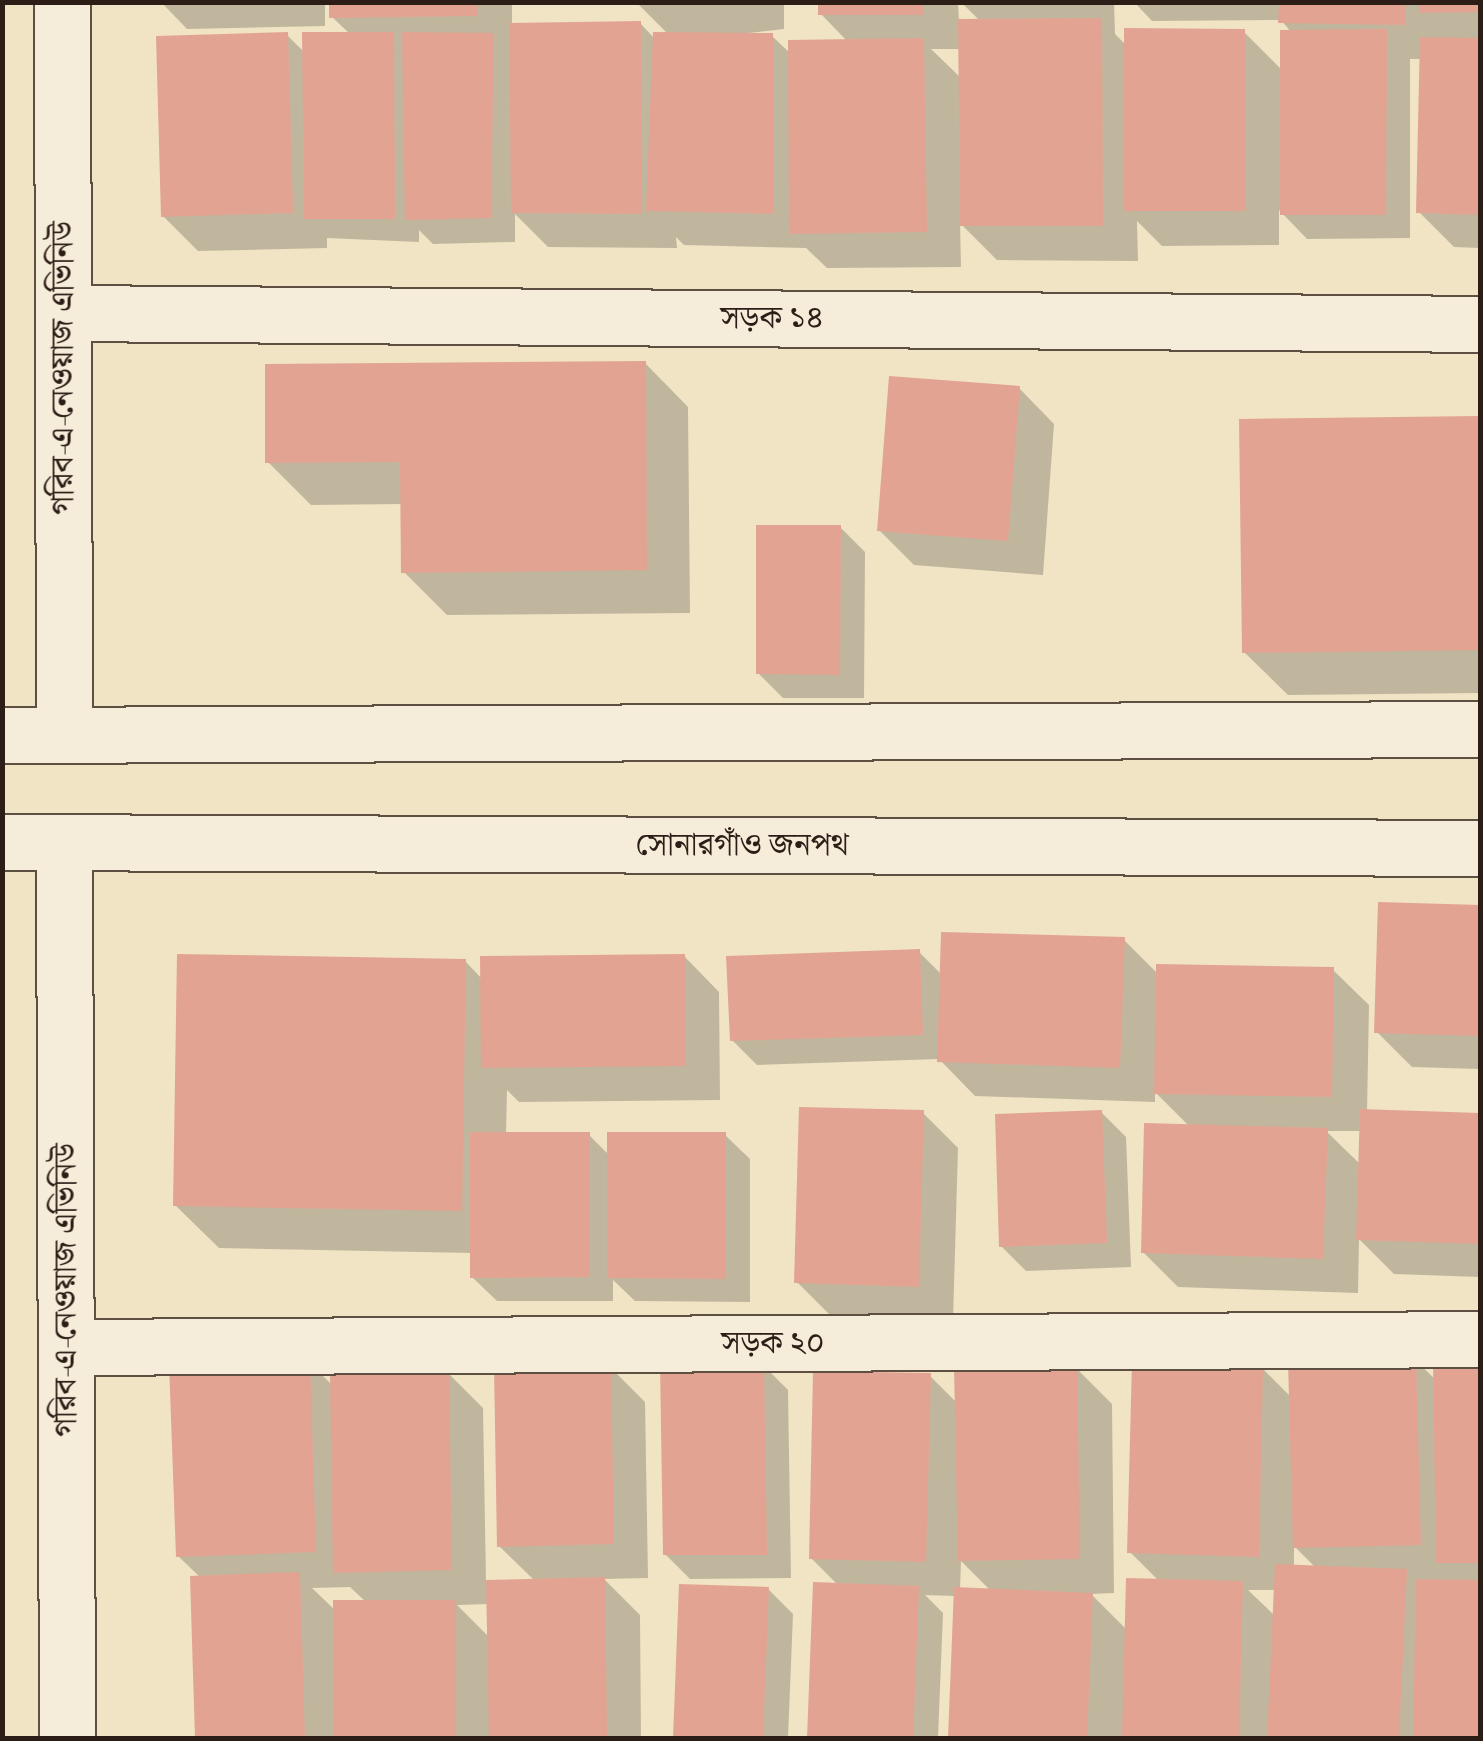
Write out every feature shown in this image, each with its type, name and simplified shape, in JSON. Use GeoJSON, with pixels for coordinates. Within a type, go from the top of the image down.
{"type":"FeatureCollection","features":[{"type":"Feature","properties":{"kind":"street","name":"গরিব-এ-নেওয়াজ এভিনিউ"},"geometry":{"type":"LineString","coordinates":[[62,2],[64,734]]}},
{"type":"Feature","properties":{"kind":"street","name":"সড়ক ১৪"},"geometry":{"type":"LineString","coordinates":[[63,313],[1480,324]]}},
{"type":"Feature","properties":{"kind":"street"},"geometry":{"type":"LineString","coordinates":[[2,735],[1480,729]]}},
{"type":"Feature","properties":{"kind":"street","name":"সোনারগাঁও জনপথ"},"geometry":{"type":"LineString","coordinates":[[2,842],[1480,848]]}},
{"type":"Feature","properties":{"kind":"street","name":"গরিব-এ-নেওয়াজ এভিনিউ"},"geometry":{"type":"LineString","coordinates":[[64,842],[67,1738]]}},
{"type":"Feature","properties":{"kind":"street","name":"সড়ক ২০"},"geometry":{"type":"LineString","coordinates":[[66,1347],[1480,1339]]}},
{"type":"Feature","properties":{"kind":"building"},"geometry":{"type":"Polygon","coordinates":[[[329,2],[478,2],[478,16],[329,18],[329,2]]]}},
{"type":"Feature","properties":{"kind":"building"},"geometry":{"type":"Polygon","coordinates":[[[818,2],[924,2],[924,15],[818,15],[818,2]]]}},
{"type":"Feature","properties":{"kind":"building"},"geometry":{"type":"Polygon","coordinates":[[[1279,2],[1405,2],[1405,25],[1278,23],[1279,2]]]}},
{"type":"Feature","properties":{"kind":"building"},"geometry":{"type":"Polygon","coordinates":[[[1419,2],[1480,2],[1480,12],[1419,13],[1419,2]]]}},
{"type":"Feature","properties":{"kind":"building"},"geometry":{"type":"Polygon","coordinates":[[[1102,18],[1103,226],[960,226],[958,19],[1102,18]]]}},
{"type":"Feature","properties":{"kind":"building"},"geometry":{"type":"Polygon","coordinates":[[[641,21],[642,214],[511,213],[509,23],[641,21]]]}},
{"type":"Feature","properties":{"kind":"building"},"geometry":{"type":"Polygon","coordinates":[[[1124,28],[1245,29],[1245,211],[1124,211],[1124,28]]]}},
{"type":"Feature","properties":{"kind":"building"},"geometry":{"type":"Polygon","coordinates":[[[1387,29],[1386,215],[1280,215],[1280,30],[1387,29]]]}},
{"type":"Feature","properties":{"kind":"building"},"geometry":{"type":"Polygon","coordinates":[[[288,32],[293,213],[161,217],[156,36],[288,32]]]}},
{"type":"Feature","properties":{"kind":"building"},"geometry":{"type":"Polygon","coordinates":[[[302,32],[394,32],[395,219],[304,219],[302,32]]]}},
{"type":"Feature","properties":{"kind":"building"},"geometry":{"type":"Polygon","coordinates":[[[402,32],[494,33],[491,218],[405,220],[402,32]]]}},
{"type":"Feature","properties":{"kind":"building"},"geometry":{"type":"Polygon","coordinates":[[[653,32],[773,33],[773,214],[646,211],[653,32]]]}},
{"type":"Feature","properties":{"kind":"building"},"geometry":{"type":"Polygon","coordinates":[[[1420,37],[1480,38],[1480,215],[1416,213],[1420,37]]]}},
{"type":"Feature","properties":{"kind":"building"},"geometry":{"type":"Polygon","coordinates":[[[924,38],[927,232],[789,234],[788,40],[924,38]]]}},
{"type":"Feature","properties":{"kind":"building"},"geometry":{"type":"Polygon","coordinates":[[[646,361],[647,570],[401,573],[400,462],[265,463],[265,364],[646,361]]]}},
{"type":"Feature","properties":{"kind":"building"},"geometry":{"type":"Polygon","coordinates":[[[889,376],[1020,386],[1008,541],[877,531],[889,376]]]}},
{"type":"Feature","properties":{"kind":"building"},"geometry":{"type":"Polygon","coordinates":[[[1480,416],[1480,650],[1242,653],[1239,419],[1480,416]]]}},
{"type":"Feature","properties":{"kind":"building"},"geometry":{"type":"Polygon","coordinates":[[[756,525],[841,525],[840,675],[756,674],[756,525]]]}},
{"type":"Feature","properties":{"kind":"building"},"geometry":{"type":"Polygon","coordinates":[[[1378,902],[1480,905],[1480,1036],[1374,1033],[1378,902]]]}},
{"type":"Feature","properties":{"kind":"building"},"geometry":{"type":"Polygon","coordinates":[[[941,932],[1125,937],[1120,1068],[937,1062],[941,932]]]}},
{"type":"Feature","properties":{"kind":"building"},"geometry":{"type":"Polygon","coordinates":[[[920,949],[923,1035],[730,1041],[726,956],[920,949]]]}},
{"type":"Feature","properties":{"kind":"building"},"geometry":{"type":"Polygon","coordinates":[[[177,954],[466,959],[462,1211],[173,1206],[177,954]]]}},
{"type":"Feature","properties":{"kind":"building"},"geometry":{"type":"Polygon","coordinates":[[[685,954],[686,1066],[481,1068],[480,956],[685,954]]]}},
{"type":"Feature","properties":{"kind":"building"},"geometry":{"type":"Polygon","coordinates":[[[1156,964],[1334,967],[1332,1097],[1154,1094],[1156,964]]]}},
{"type":"Feature","properties":{"kind":"building"},"geometry":{"type":"Polygon","coordinates":[[[799,1107],[924,1110],[919,1287],[794,1283],[799,1107]]]}},
{"type":"Feature","properties":{"kind":"building"},"geometry":{"type":"Polygon","coordinates":[[[1360,1109],[1480,1113],[1480,1244],[1356,1240],[1360,1109]]]}},
{"type":"Feature","properties":{"kind":"building"},"geometry":{"type":"Polygon","coordinates":[[[1102,1110],[1107,1243],[999,1247],[995,1114],[1102,1110]]]}},
{"type":"Feature","properties":{"kind":"building"},"geometry":{"type":"Polygon","coordinates":[[[1144,1123],[1328,1128],[1323,1259],[1141,1253],[1144,1123]]]}},
{"type":"Feature","properties":{"kind":"building"},"geometry":{"type":"Polygon","coordinates":[[[470,1132],[590,1132],[589,1277],[470,1278],[470,1132]]]}},
{"type":"Feature","properties":{"kind":"building"},"geometry":{"type":"Polygon","coordinates":[[[607,1132],[726,1132],[726,1279],[607,1278],[607,1132]]]}},
{"type":"Feature","properties":{"kind":"building"},"geometry":{"type":"Polygon","coordinates":[[[1416,1357],[1421,1545],[1293,1548],[1288,1361],[1416,1357]]]}},
{"type":"Feature","properties":{"kind":"building"},"geometry":{"type":"Polygon","coordinates":[[[310,1359],[316,1552],[176,1557],[169,1363],[310,1359]]]}},
{"type":"Feature","properties":{"kind":"building"},"geometry":{"type":"Polygon","coordinates":[[[1132,1362],[1263,1366],[1259,1557],[1127,1553],[1132,1362]]]}},
{"type":"Feature","properties":{"kind":"building"},"geometry":{"type":"Polygon","coordinates":[[[1433,1362],[1480,1362],[1480,1563],[1436,1563],[1433,1362]]]}},
{"type":"Feature","properties":{"kind":"building"},"geometry":{"type":"Polygon","coordinates":[[[764,1363],[767,1555],[663,1555],[660,1364],[764,1363]]]}},
{"type":"Feature","properties":{"kind":"building"},"geometry":{"type":"Polygon","coordinates":[[[611,1364],[614,1544],[497,1547],[494,1366],[611,1364]]]}},
{"type":"Feature","properties":{"kind":"building"},"geometry":{"type":"Polygon","coordinates":[[[1077,1366],[1080,1559],[958,1561],[954,1368],[1077,1366]]]}},
{"type":"Feature","properties":{"kind":"building"},"geometry":{"type":"Polygon","coordinates":[[[449,1370],[452,1570],[333,1573],[330,1372],[449,1370]]]}},
{"type":"Feature","properties":{"kind":"building"},"geometry":{"type":"Polygon","coordinates":[[[813,1371],[931,1373],[926,1562],[809,1559],[813,1371]]]}},
{"type":"Feature","properties":{"kind":"building"},"geometry":{"type":"Polygon","coordinates":[[[1275,1564],[1407,1569],[1399,1738],[1267,1738],[1275,1564]]]}},
{"type":"Feature","properties":{"kind":"building"},"geometry":{"type":"Polygon","coordinates":[[[300,1572],[305,1738],[195,1738],[190,1576],[300,1572]]]}},
{"type":"Feature","properties":{"kind":"building"},"geometry":{"type":"Polygon","coordinates":[[[605,1577],[607,1738],[489,1738],[486,1580],[605,1577]]]}},
{"type":"Feature","properties":{"kind":"building"},"geometry":{"type":"Polygon","coordinates":[[[1126,1578],[1243,1581],[1239,1738],[1122,1738],[1126,1578]]]}},
{"type":"Feature","properties":{"kind":"building"},"geometry":{"type":"Polygon","coordinates":[[[1416,1579],[1480,1580],[1480,1738],[1413,1738],[1416,1579]]]}},
{"type":"Feature","properties":{"kind":"building"},"geometry":{"type":"Polygon","coordinates":[[[813,1582],[919,1586],[913,1738],[807,1738],[813,1582]]]}},
{"type":"Feature","properties":{"kind":"building"},"geometry":{"type":"Polygon","coordinates":[[[679,1584],[769,1587],[763,1738],[673,1738],[679,1584]]]}},
{"type":"Feature","properties":{"kind":"building"},"geometry":{"type":"Polygon","coordinates":[[[954,1587],[1093,1593],[1087,1738],[948,1738],[954,1587]]]}},
{"type":"Feature","properties":{"kind":"building"},"geometry":{"type":"Polygon","coordinates":[[[333,1600],[456,1600],[456,1738],[333,1738],[333,1600]]]}}]}
